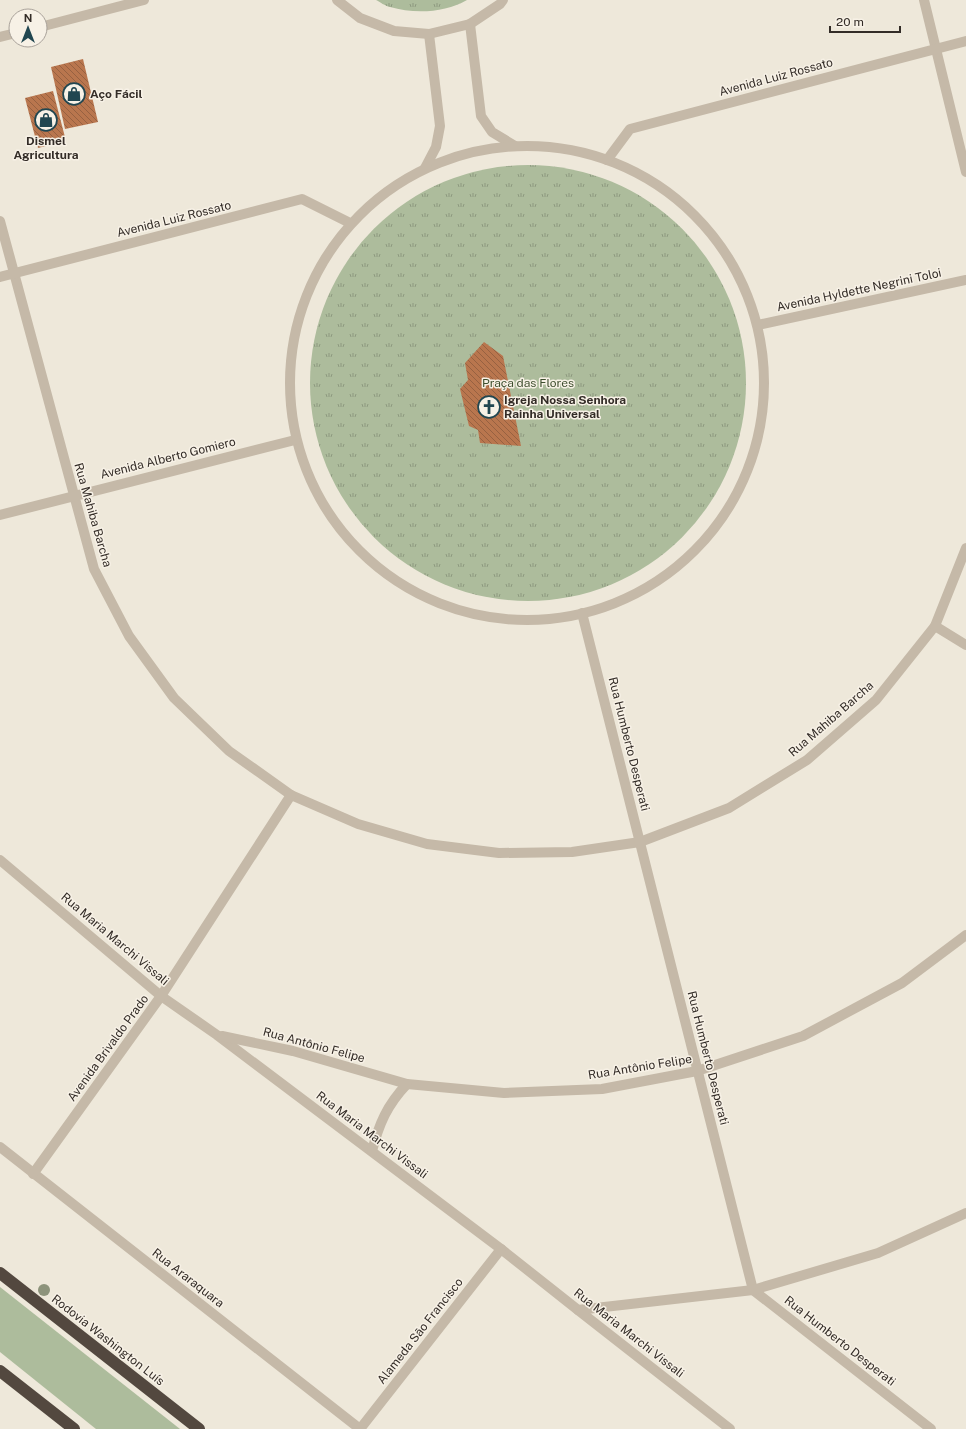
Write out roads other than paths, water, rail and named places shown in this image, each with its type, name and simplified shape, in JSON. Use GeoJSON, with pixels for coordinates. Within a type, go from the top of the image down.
{"type":"FeatureCollection","features":[{"type":"Feature","properties":{"kind":"highway","name":"Rodovia Washington Luís"},"geometry":{"type":"LineString","coordinates":[[0,1273],[199,1429]]}},
{"type":"Feature","properties":{"kind":"highway"},"geometry":{"type":"LineString","coordinates":[[0,1371],[74,1429]]}},
{"type":"Feature","properties":{"kind":"street"},"geometry":{"type":"LineString","coordinates":[[48,25],[144,0]]}},
{"type":"Feature","properties":{"kind":"street"},"geometry":{"type":"LineString","coordinates":[[337,0],[360,18],[394,31],[429,34],[470,24],[500,4],[503,0]]}},
{"type":"Feature","properties":{"kind":"street"},"geometry":{"type":"LineString","coordinates":[[924,0],[966,172]]}},
{"type":"Feature","properties":{"kind":"street"},"geometry":{"type":"LineString","coordinates":[[470,24],[481,116],[492,132],[515,146]]}},
{"type":"Feature","properties":{"kind":"street"},"geometry":{"type":"LineString","coordinates":[[425,168],[436,147],[440,126],[429,34]]}},
{"type":"Feature","properties":{"kind":"street","name":"Avenida Luiz Rossato"},"geometry":{"type":"LineString","coordinates":[[608,160],[630,129],[966,42]]}},
{"type":"Feature","properties":{"kind":"street"},"geometry":{"type":"LineString","coordinates":[[515,146],[562,148],[608,160],[649,180],[687,207],[718,242],[742,282],[758,325],[765,372],[762,418],[751,463],[731,506],[702,543],[667,574],[627,598],[582,613],[536,620],[490,617],[445,606],[403,585],[366,558],[335,524],[311,484],[296,440],[289,394],[291,348],[302,303],[322,261],[350,223],[385,192],[425,168],[469,153],[515,146]]}},
{"type":"Feature","properties":{"kind":"street","name":"Avenida Luiz Rossato"},"geometry":{"type":"LineString","coordinates":[[0,276],[302,199],[350,223]]}},
{"type":"Feature","properties":{"kind":"street","name":"Rua Mahiba Barcha"},"geometry":{"type":"LineString","coordinates":[[0,221],[94,569],[128,636],[174,698],[229,751],[292,795],[358,824],[435,844],[499,853],[572,852],[640,842],[729,808],[807,760],[876,700],[935,626],[966,548]]}},
{"type":"Feature","properties":{"kind":"street","name":"Avenida Hyldette Negrini Toloi"},"geometry":{"type":"LineString","coordinates":[[758,325],[966,280]]}},
{"type":"Feature","properties":{"kind":"street","name":"Avenida Alberto Gomiero"},"geometry":{"type":"LineString","coordinates":[[0,515],[73,495],[296,440]]}},
{"type":"Feature","properties":{"kind":"street","name":"Rua Humberto Desperati"},"geometry":{"type":"LineString","coordinates":[[582,613],[752,1290],[931,1429]]}},
{"type":"Feature","properties":{"kind":"street"},"geometry":{"type":"LineString","coordinates":[[935,626],[966,645]]}},
{"type":"Feature","properties":{"kind":"street","name":"Avenida Brivaldo Prado"},"geometry":{"type":"LineString","coordinates":[[33,1174],[161,996],[292,795]]}},
{"type":"Feature","properties":{"kind":"street","name":"Rua Maria Marchi Vissali"},"geometry":{"type":"LineString","coordinates":[[0,860],[161,996],[218,1035],[501,1249],[730,1429]]}},
{"type":"Feature","properties":{"kind":"street","name":"Rua Antônio Felipe"},"geometry":{"type":"LineString","coordinates":[[218,1035],[292,1051],[407,1084],[504,1093],[602,1089],[698,1071],[803,1036],[902,983],[966,935]]}},
{"type":"Feature","properties":{"kind":"street"},"geometry":{"type":"LineString","coordinates":[[372,1151],[384,1114],[395,1097],[407,1084]]}},
{"type":"Feature","properties":{"kind":"street","name":"Rua Araraquara"},"geometry":{"type":"LineString","coordinates":[[0,1147],[360,1429]]}},
{"type":"Feature","properties":{"kind":"street"},"geometry":{"type":"LineString","coordinates":[[578,1310],[752,1290],[878,1253],[966,1213]]}},
{"type":"Feature","properties":{"kind":"street","name":"Alameda São Francisco"},"geometry":{"type":"LineString","coordinates":[[360,1429],[501,1249]]}},
{"type":"Feature","properties":{"kind":"place","name":"Aço Fácil"},"geometry":{"type":"Point","coordinates":[74,94]}},
{"type":"Feature","properties":{"kind":"place","name":"Dismel Agricultura"},"geometry":{"type":"Point","coordinates":[46,120]}},
{"type":"Feature","properties":{"kind":"place","name":"Igreja Nossa Senhora Rainha Universal"},"geometry":{"type":"Point","coordinates":[489,407]}},
{"type":"Feature","properties":{"kind":"park label","name":"Praça das Flores"},"geometry":{"type":"Point","coordinates":[528,383]}}]}
